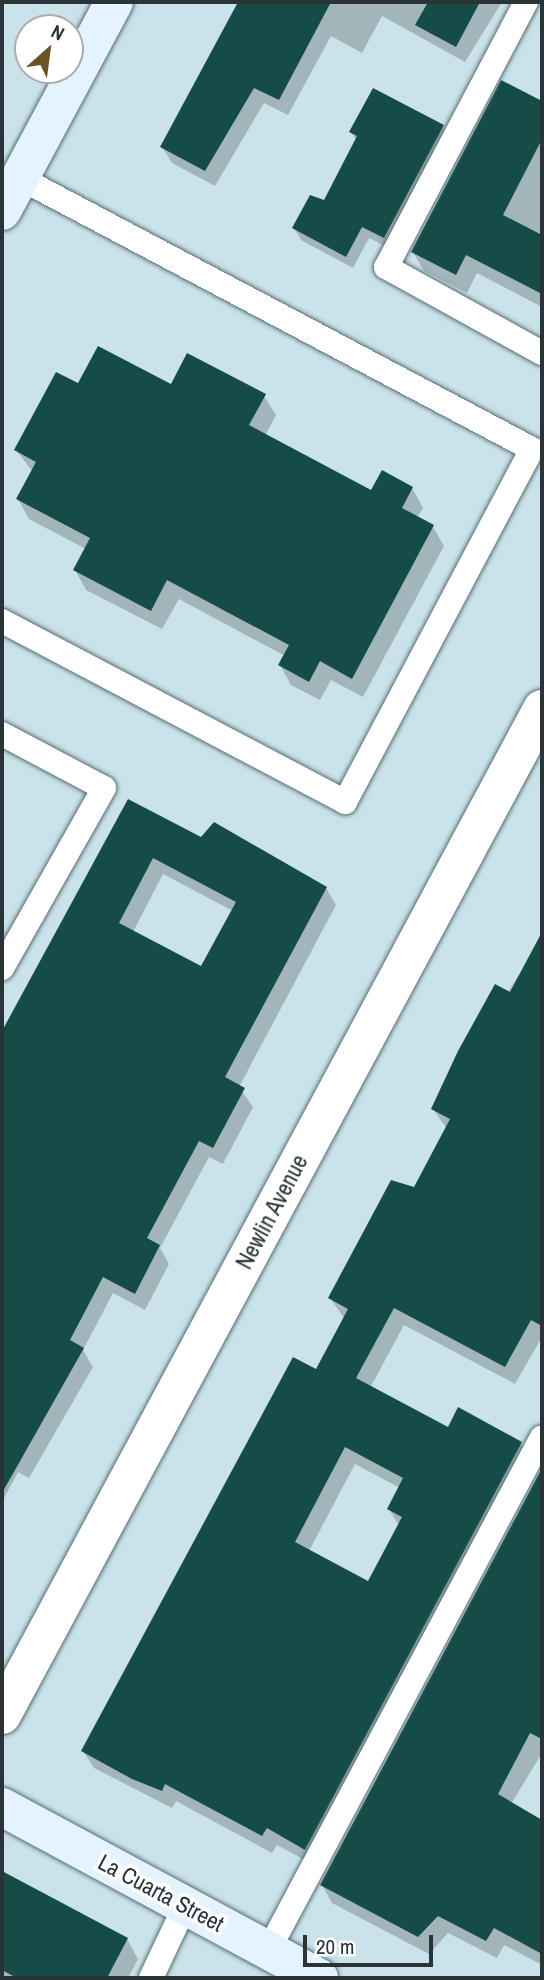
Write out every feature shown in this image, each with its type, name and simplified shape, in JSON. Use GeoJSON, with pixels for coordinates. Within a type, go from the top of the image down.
{"type":"FeatureCollection","features":[{"type":"Feature","properties":{"kind":"street"},"geometry":{"type":"LineString","coordinates":[[11,194],[114,2]]}},
{"type":"Feature","properties":{"kind":"street","name":"Newlin Avenue"},"geometry":{"type":"LineString","coordinates":[[2,1714],[542,709]]}},
{"type":"Feature","properties":{"kind":"street","name":"La Cuarta Street"},"geometry":{"type":"LineString","coordinates":[[2,1807],[319,1978]]}},
{"type":"Feature","properties":{"kind":"lane"},"geometry":{"type":"LineString","coordinates":[[526,2],[386,267],[542,353]]}},
{"type":"Feature","properties":{"kind":"lane"},"geometry":{"type":"LineString","coordinates":[[2,621],[345,802],[532,449],[11,194]]}},
{"type":"Feature","properties":{"kind":"lane"},"geometry":{"type":"LineString","coordinates":[[2,734],[104,788],[2,968]]}},
{"type":"Feature","properties":{"kind":"lane"},"geometry":{"type":"LineString","coordinates":[[268,1951],[542,1437]]}},
{"type":"Feature","properties":{"kind":"lane"},"geometry":{"type":"LineString","coordinates":[[152,1978],[185,1906]]}},
{"type":"Feature","properties":{"kind":"building"},"geometry":{"type":"Polygon","coordinates":[[[238,2],[331,2],[279,100],[254,88],[205,171],[160,147],[238,2]]]}},
{"type":"Feature","properties":{"kind":"building"},"geometry":{"type":"Polygon","coordinates":[[[428,2],[480,2],[456,47],[415,25],[428,2]]]}},
{"type":"Feature","properties":{"kind":"building"},"geometry":{"type":"Polygon","coordinates":[[[501,80],[542,101],[542,139],[503,215],[542,235],[542,294],[466,255],[456,275],[411,252],[501,80]]]}},
{"type":"Feature","properties":{"kind":"building"},"geometry":{"type":"Polygon","coordinates":[[[373,88],[444,125],[384,238],[362,227],[346,257],[292,228],[310,195],[324,200],[357,136],[349,132],[373,88]]]}},
{"type":"Feature","properties":{"kind":"building"},"geometry":{"type":"Polygon","coordinates":[[[98,346],[171,384],[187,353],[266,394],[249,425],[371,490],[382,470],[413,487],[402,508],[434,525],[352,679],[320,661],[309,682],[278,665],[289,645],[167,580],[151,611],[73,570],[90,538],[16,499],[36,462],[14,450],[56,372],[78,383],[98,346]]]}},
{"type":"Feature","properties":{"kind":"building"},"geometry":{"type":"Polygon","coordinates":[[[128,799],[201,837],[214,822],[327,887],[225,1077],[245,1088],[213,1148],[199,1141],[147,1238],[160,1245],[135,1294],[103,1277],[70,1340],[84,1348],[2,1493],[2,1031],[128,799]],[[153,858],[119,923],[201,966],[236,902],[153,858]]]}},
{"type":"Feature","properties":{"kind":"building"},"geometry":{"type":"Polygon","coordinates":[[[542,932],[542,1326],[531,1320],[505,1367],[394,1308],[356,1378],[448,1427],[458,1407],[522,1442],[305,1850],[267,1828],[262,1836],[165,1784],[162,1791],[132,1779],[81,1751],[293,1357],[316,1369],[348,1309],[328,1298],[391,1180],[414,1187],[450,1119],[431,1109],[458,1051],[495,984],[510,992],[542,932]],[[345,1447],[295,1542],[368,1581],[402,1517],[387,1509],[403,1478],[345,1447]]]}},
{"type":"Feature","properties":{"kind":"building"},"geometry":{"type":"Polygon","coordinates":[[[542,1468],[542,1739],[530,1733],[498,1794],[542,1820],[542,1954],[494,1928],[486,1941],[438,1916],[418,1937],[320,1885],[542,1468]]]}},
{"type":"Feature","properties":{"kind":"building"},"geometry":{"type":"Polygon","coordinates":[[[2,1871],[128,1938],[107,1978],[17,1978],[2,1970],[2,1871]]]}}]}
